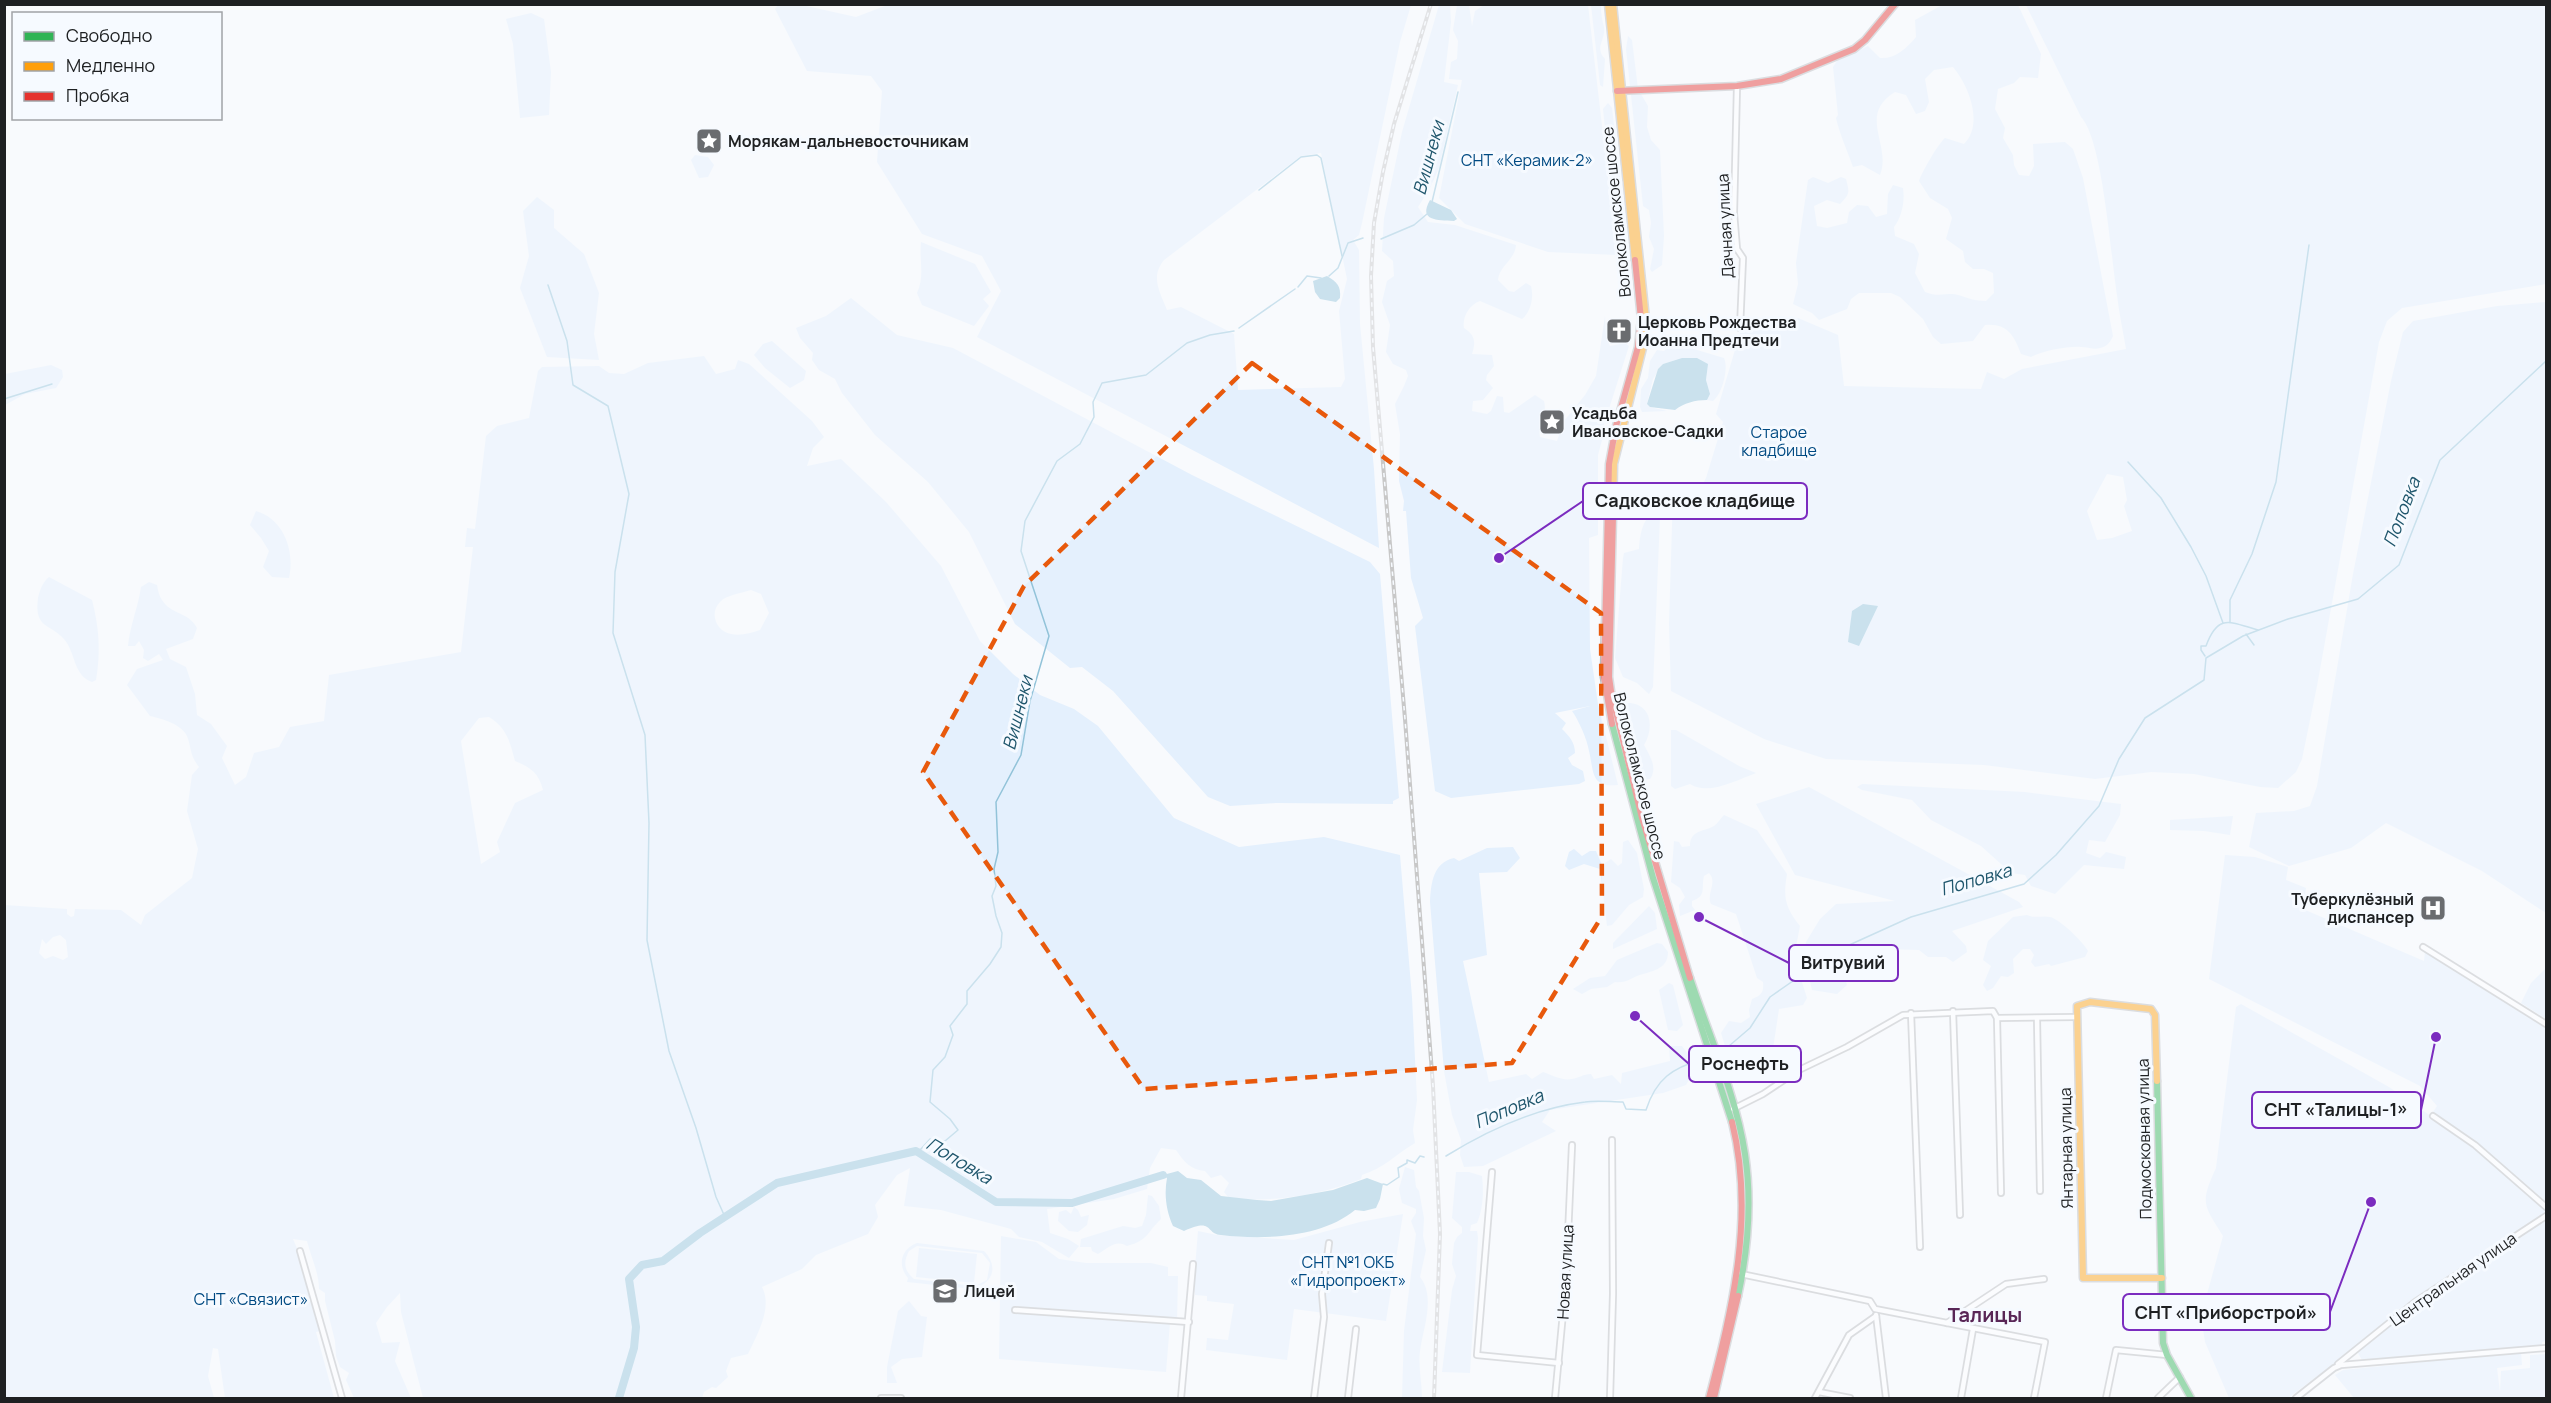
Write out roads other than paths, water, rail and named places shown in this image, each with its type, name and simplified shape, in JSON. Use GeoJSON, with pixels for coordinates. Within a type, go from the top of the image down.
{"type":"FeatureCollection","features":[{"type":"Feature","properties":{"kind":"main road","name":"Волоколамское шоссе"},"geometry":{"type":"LineString","coordinates":[[1608,4],[1646,319],[1643,348],[1614,464],[1610,691],[1651,855],[1733,1109],[1747,1172],[1746,1224],[1735,1314],[1714,1398]]}},
{"type":"Feature","properties":{"kind":"main road","name":"Волоколамское шоссе"},"geometry":{"type":"LineString","coordinates":[[1613,4],[1641,320],[1638,347],[1616,426],[1609,464],[1604,678],[1610,717],[1643,848],[1724,1096],[1738,1150],[1743,1184],[1740,1273],[1708,1398]]}},
{"type":"Feature","properties":{"kind":"main road"},"geometry":{"type":"LineString","coordinates":[[1619,91],[1737,86],[1781,79],[1848,52],[1865,40],[1895,4]]}},
{"type":"Feature","properties":{"kind":"main road","name":"Подмосковная улица"},"geometry":{"type":"LineString","coordinates":[[2076,1017],[2077,1006],[2090,1002],[2154,1011],[2163,1343],[2167,1355]]}},
{"type":"Feature","properties":{"kind":"main road","name":"Янтарная улица"},"geometry":{"type":"LineString","coordinates":[[2076,1017],[2083,1278],[2162,1278]]}},
{"type":"Feature","properties":{"kind":"main road"},"geometry":{"type":"LineString","coordinates":[[2167,1355],[2191,1398]]}},
{"type":"Feature","properties":{"kind":"street","name":"Дачная улица"},"geometry":{"type":"LineString","coordinates":[[1737,86],[1734,213],[1737,249],[1743,258],[1740,328]]}},
{"type":"Feature","properties":{"kind":"street"},"geometry":{"type":"LineString","coordinates":[[2423,947],[2547,1024]]}},
{"type":"Feature","properties":{"kind":"street"},"geometry":{"type":"LineString","coordinates":[[1733,1109],[1892,1020],[1911,1013],[1990,1010],[1996,1014],[1997,1018],[2001,1193]]}},
{"type":"Feature","properties":{"kind":"street"},"geometry":{"type":"LineString","coordinates":[[1953,1011],[1960,1215]]}},
{"type":"Feature","properties":{"kind":"street"},"geometry":{"type":"LineString","coordinates":[[1911,1013],[1920,1247]]}},
{"type":"Feature","properties":{"kind":"street"},"geometry":{"type":"LineString","coordinates":[[1997,1018],[2076,1017]]}},
{"type":"Feature","properties":{"kind":"street"},"geometry":{"type":"LineString","coordinates":[[2037,1018],[2040,1191]]}},
{"type":"Feature","properties":{"kind":"street"},"geometry":{"type":"LineString","coordinates":[[2433,1116],[2475,1145],[2547,1207]]}},
{"type":"Feature","properties":{"kind":"street"},"geometry":{"type":"LineString","coordinates":[[1610,1398],[1613,1294],[1612,1140]]}},
{"type":"Feature","properties":{"kind":"street","name":"Новая улица"},"geometry":{"type":"LineString","coordinates":[[1555,1398],[1566,1281],[1572,1145]]}},
{"type":"Feature","properties":{"kind":"street"},"geometry":{"type":"LineString","coordinates":[[1492,1172],[1477,1355],[1559,1363]]}},
{"type":"Feature","properties":{"kind":"street","name":"Центральная улица"},"geometry":{"type":"LineString","coordinates":[[2295,1398],[2301,1396],[2415,1302],[2547,1216]]}},
{"type":"Feature","properties":{"kind":"street"},"geometry":{"type":"LineString","coordinates":[[1314,1398],[1324,1317],[1322,1294],[1329,1243]]}},
{"type":"Feature","properties":{"kind":"street"},"geometry":{"type":"LineString","coordinates":[[300,1251],[342,1398]]}},
{"type":"Feature","properties":{"kind":"street"},"geometry":{"type":"LineString","coordinates":[[1181,1398],[1193,1264]]}},
{"type":"Feature","properties":{"kind":"street"},"geometry":{"type":"LineString","coordinates":[[1740,1273],[1870,1301],[1875,1309],[1886,1398]]}},
{"type":"Feature","properties":{"kind":"street"},"geometry":{"type":"LineString","coordinates":[[1947,1323],[2006,1284],[2044,1279]]}},
{"type":"Feature","properties":{"kind":"street"},"geometry":{"type":"LineString","coordinates":[[1875,1309],[2045,1342],[2034,1398]]}},
{"type":"Feature","properties":{"kind":"street"},"geometry":{"type":"LineString","coordinates":[[1015,1310],[1189,1322]]}},
{"type":"Feature","properties":{"kind":"street"},"geometry":{"type":"LineString","coordinates":[[1815,1398],[1849,1335],[1876,1316]]}},
{"type":"Feature","properties":{"kind":"street"},"geometry":{"type":"LineString","coordinates":[[1348,1398],[1356,1329]]}},
{"type":"Feature","properties":{"kind":"street"},"geometry":{"type":"LineString","coordinates":[[1961,1398],[1973,1329]]}},
{"type":"Feature","properties":{"kind":"street"},"geometry":{"type":"LineString","coordinates":[[2334,1368],[2351,1364],[2547,1348]]}},
{"type":"Feature","properties":{"kind":"street"},"geometry":{"type":"LineString","coordinates":[[2106,1398],[2116,1350],[2167,1355]]}},
{"type":"Feature","properties":{"kind":"street"},"geometry":{"type":"LineString","coordinates":[[2158,1398],[2180,1377]]}},
{"type":"Feature","properties":{"kind":"street"},"geometry":{"type":"LineString","coordinates":[[1819,1392],[1850,1398]]}},
{"type":"Feature","properties":{"kind":"street"},"geometry":{"type":"LineString","coordinates":[[881,1398],[901,1398]]}},
{"type":"Feature","properties":{"kind":"water"},"geometry":{"type":"Polygon","coordinates":[[[1430,200],[1451,210],[1457,219],[1454,221],[1441,220],[1428,216],[1426,212],[1430,200]]]}},
{"type":"Feature","properties":{"kind":"water"},"geometry":{"type":"Polygon","coordinates":[[[1327,276],[1339,287],[1340,298],[1336,302],[1320,299],[1315,292],[1313,281],[1327,276]]]}},
{"type":"Feature","properties":{"kind":"water"},"geometry":{"type":"Polygon","coordinates":[[[1682,358],[1697,358],[1708,364],[1706,380],[1710,394],[1707,400],[1690,402],[1675,410],[1650,407],[1647,404],[1658,369],[1663,364],[1682,358]]]}},
{"type":"Feature","properties":{"kind":"water"},"geometry":{"type":"Polygon","coordinates":[[[1863,604],[1878,606],[1859,646],[1848,642],[1852,611],[1863,604]]]}},
{"type":"Feature","properties":{"kind":"water"},"geometry":{"type":"Polygon","coordinates":[[[1178,1171],[1187,1178],[1201,1180],[1221,1196],[1271,1201],[1333,1190],[1367,1178],[1383,1184],[1376,1208],[1364,1211],[1355,1210],[1341,1219],[1309,1232],[1273,1237],[1238,1237],[1216,1234],[1205,1226],[1184,1231],[1173,1226],[1166,1202],[1167,1178],[1163,1175],[1178,1171]]]}},
{"type":"Feature","properties":{"kind":"waterway","name":"Вишнеки"},"geometry":{"type":"LineString","coordinates":[[1432,202],[1458,92]]}},
{"type":"Feature","properties":{"kind":"waterway"},"geometry":{"type":"LineString","coordinates":[[1259,190],[1301,157],[1317,155],[1321,158],[1342,256]]}},
{"type":"Feature","properties":{"kind":"waterway","name":"Вишнеки"},"geometry":{"type":"LineString","coordinates":[[1381,239],[1414,225],[1427,214]]}},
{"type":"Feature","properties":{"kind":"waterway","name":"Вишнеки"},"geometry":{"type":"LineString","coordinates":[[1329,276],[1338,268],[1348,243],[1363,238]]}},
{"type":"Feature","properties":{"kind":"waterway"},"geometry":{"type":"LineString","coordinates":[[2230,622],[2230,600],[2252,554],[2276,482],[2309,245]]}},
{"type":"Feature","properties":{"kind":"waterway","name":"Вишнеки"},"geometry":{"type":"LineString","coordinates":[[1298,287],[1307,276],[1321,278]]}},
{"type":"Feature","properties":{"kind":"waterway"},"geometry":{"type":"LineString","coordinates":[[548,285],[567,341],[573,385],[608,406],[629,494],[615,572],[613,633],[645,735],[649,823],[647,940],[669,1051],[696,1128],[716,1197],[725,1217]]}},
{"type":"Feature","properties":{"kind":"waterway","name":"Вишнеки"},"geometry":{"type":"LineString","coordinates":[[1239,328],[1295,289]]}},
{"type":"Feature","properties":{"kind":"waterway","name":"Вишнеки"},"geometry":{"type":"LineString","coordinates":[[916,1151],[930,1139],[945,1141],[958,1130],[950,1119],[930,1102],[933,1070],[945,1057],[953,1035],[950,1026],[967,1004],[967,991],[1001,947],[1002,933],[992,896],[996,886],[994,869],[998,852],[996,802],[1021,755],[1030,701],[1049,636],[1021,551],[1025,521],[1057,461],[1080,444],[1094,417],[1093,402],[1102,383],[1146,375],[1187,343],[1210,335],[1234,331]]}},
{"type":"Feature","properties":{"kind":"waterway","name":"Поповка"},"geometry":{"type":"LineString","coordinates":[[1722,1052],[1750,1028],[1770,997],[1836,951],[1911,917],[2024,884],[2056,855],[2099,806],[2119,759],[2145,718],[2204,680],[2206,658],[2243,636],[2288,619],[2358,599],[2399,565],[2440,460],[2546,361]]}},
{"type":"Feature","properties":{"kind":"waterway"},"geometry":{"type":"LineString","coordinates":[[4,399],[52,384]]}},
{"type":"Feature","properties":{"kind":"waterway"},"geometry":{"type":"LineString","coordinates":[[2128,462],[2161,498],[2191,547],[2206,576],[2223,623]]}},
{"type":"Feature","properties":{"kind":"waterway","name":"Поповка"},"geometry":{"type":"LineString","coordinates":[[2205,656],[2201,646],[2206,646],[2215,628],[2220,624],[2232,623],[2258,630]]}},
{"type":"Feature","properties":{"kind":"waterway"},"geometry":{"type":"LineString","coordinates":[[2246,634],[2254,645]]}},
{"type":"Feature","properties":{"kind":"waterway","name":"Поповка"},"geometry":{"type":"LineString","coordinates":[[1446,1156],[1479,1137],[1549,1109],[1594,1101],[1623,1102],[1626,1109],[1646,1110],[1655,1090],[1667,1076],[1682,1066],[1703,1059]]}},
{"type":"Feature","properties":{"kind":"waterway","name":"Поповка"},"geometry":{"type":"LineString","coordinates":[[619,1398],[634,1348],[636,1327],[629,1279],[642,1265],[663,1261],[700,1233],[777,1183],[916,1151],[996,1202],[1072,1203],[1163,1175]]}},
{"type":"Feature","properties":{"kind":"waterway","name":"Поповка"},"geometry":{"type":"LineString","coordinates":[[1383,1184],[1387,1185],[1399,1177],[1398,1168],[1407,1163],[1407,1160],[1415,1163],[1420,1156],[1424,1157]]}},
{"type":"Feature","properties":{"kind":"railway"},"geometry":{"type":"LineString","coordinates":[[1431,4],[1394,124],[1383,172],[1374,223],[1371,276],[1373,347],[1433,1086],[1440,1234],[1434,1398]]}},
{"type":"Feature","properties":{"kind":"place","name":"Морякам-дальневосточникам"},"geometry":{"type":"Point","coordinates":[709,141]}},
{"type":"Feature","properties":{"kind":"place","name":"Церковь Рождества Иоанна Предтечи"},"geometry":{"type":"Point","coordinates":[1619,331]}},
{"type":"Feature","properties":{"kind":"place","name":"Усадьба Ивановское-Садки"},"geometry":{"type":"Point","coordinates":[1552,422]}},
{"type":"Feature","properties":{"kind":"place","name":"Садковское кладбище"},"geometry":{"type":"Point","coordinates":[1499,558]}},
{"type":"Feature","properties":{"kind":"place","name":"Туберкулёзный диспансер"},"geometry":{"type":"Point","coordinates":[2433,908]}},
{"type":"Feature","properties":{"kind":"place","name":"Витрувий"},"geometry":{"type":"Point","coordinates":[1699,917]}},
{"type":"Feature","properties":{"kind":"place","name":"Роснефть"},"geometry":{"type":"Point","coordinates":[1635,1016]}},
{"type":"Feature","properties":{"kind":"place","name":"СНТ «Талицы-1»"},"geometry":{"type":"Point","coordinates":[2436,1037]}},
{"type":"Feature","properties":{"kind":"place","name":"СНТ «Приборстрой»"},"geometry":{"type":"Point","coordinates":[2371,1202]}},
{"type":"Feature","properties":{"kind":"place","name":"Лицей"},"geometry":{"type":"Point","coordinates":[945,1291]}},
{"type":"Feature","properties":{"kind":"district","name":"Талицы"},"geometry":{"type":"Point","coordinates":[1985,1315]}},
{"type":"Feature","properties":{"kind":"park label","name":"СНТ «Керамик-2»"},"geometry":{"type":"Point","coordinates":[1527,160]}},
{"type":"Feature","properties":{"kind":"park label","name":"Старое кладбище"},"geometry":{"type":"Point","coordinates":[1779,441]}},
{"type":"Feature","properties":{"kind":"park label","name":"СНТ №1 ОКБ «Гидропроект»"},"geometry":{"type":"Point","coordinates":[1348,1271]}},
{"type":"Feature","properties":{"kind":"park label","name":"СНТ «Связист»"},"geometry":{"type":"Point","coordinates":[251,1299]}}]}
